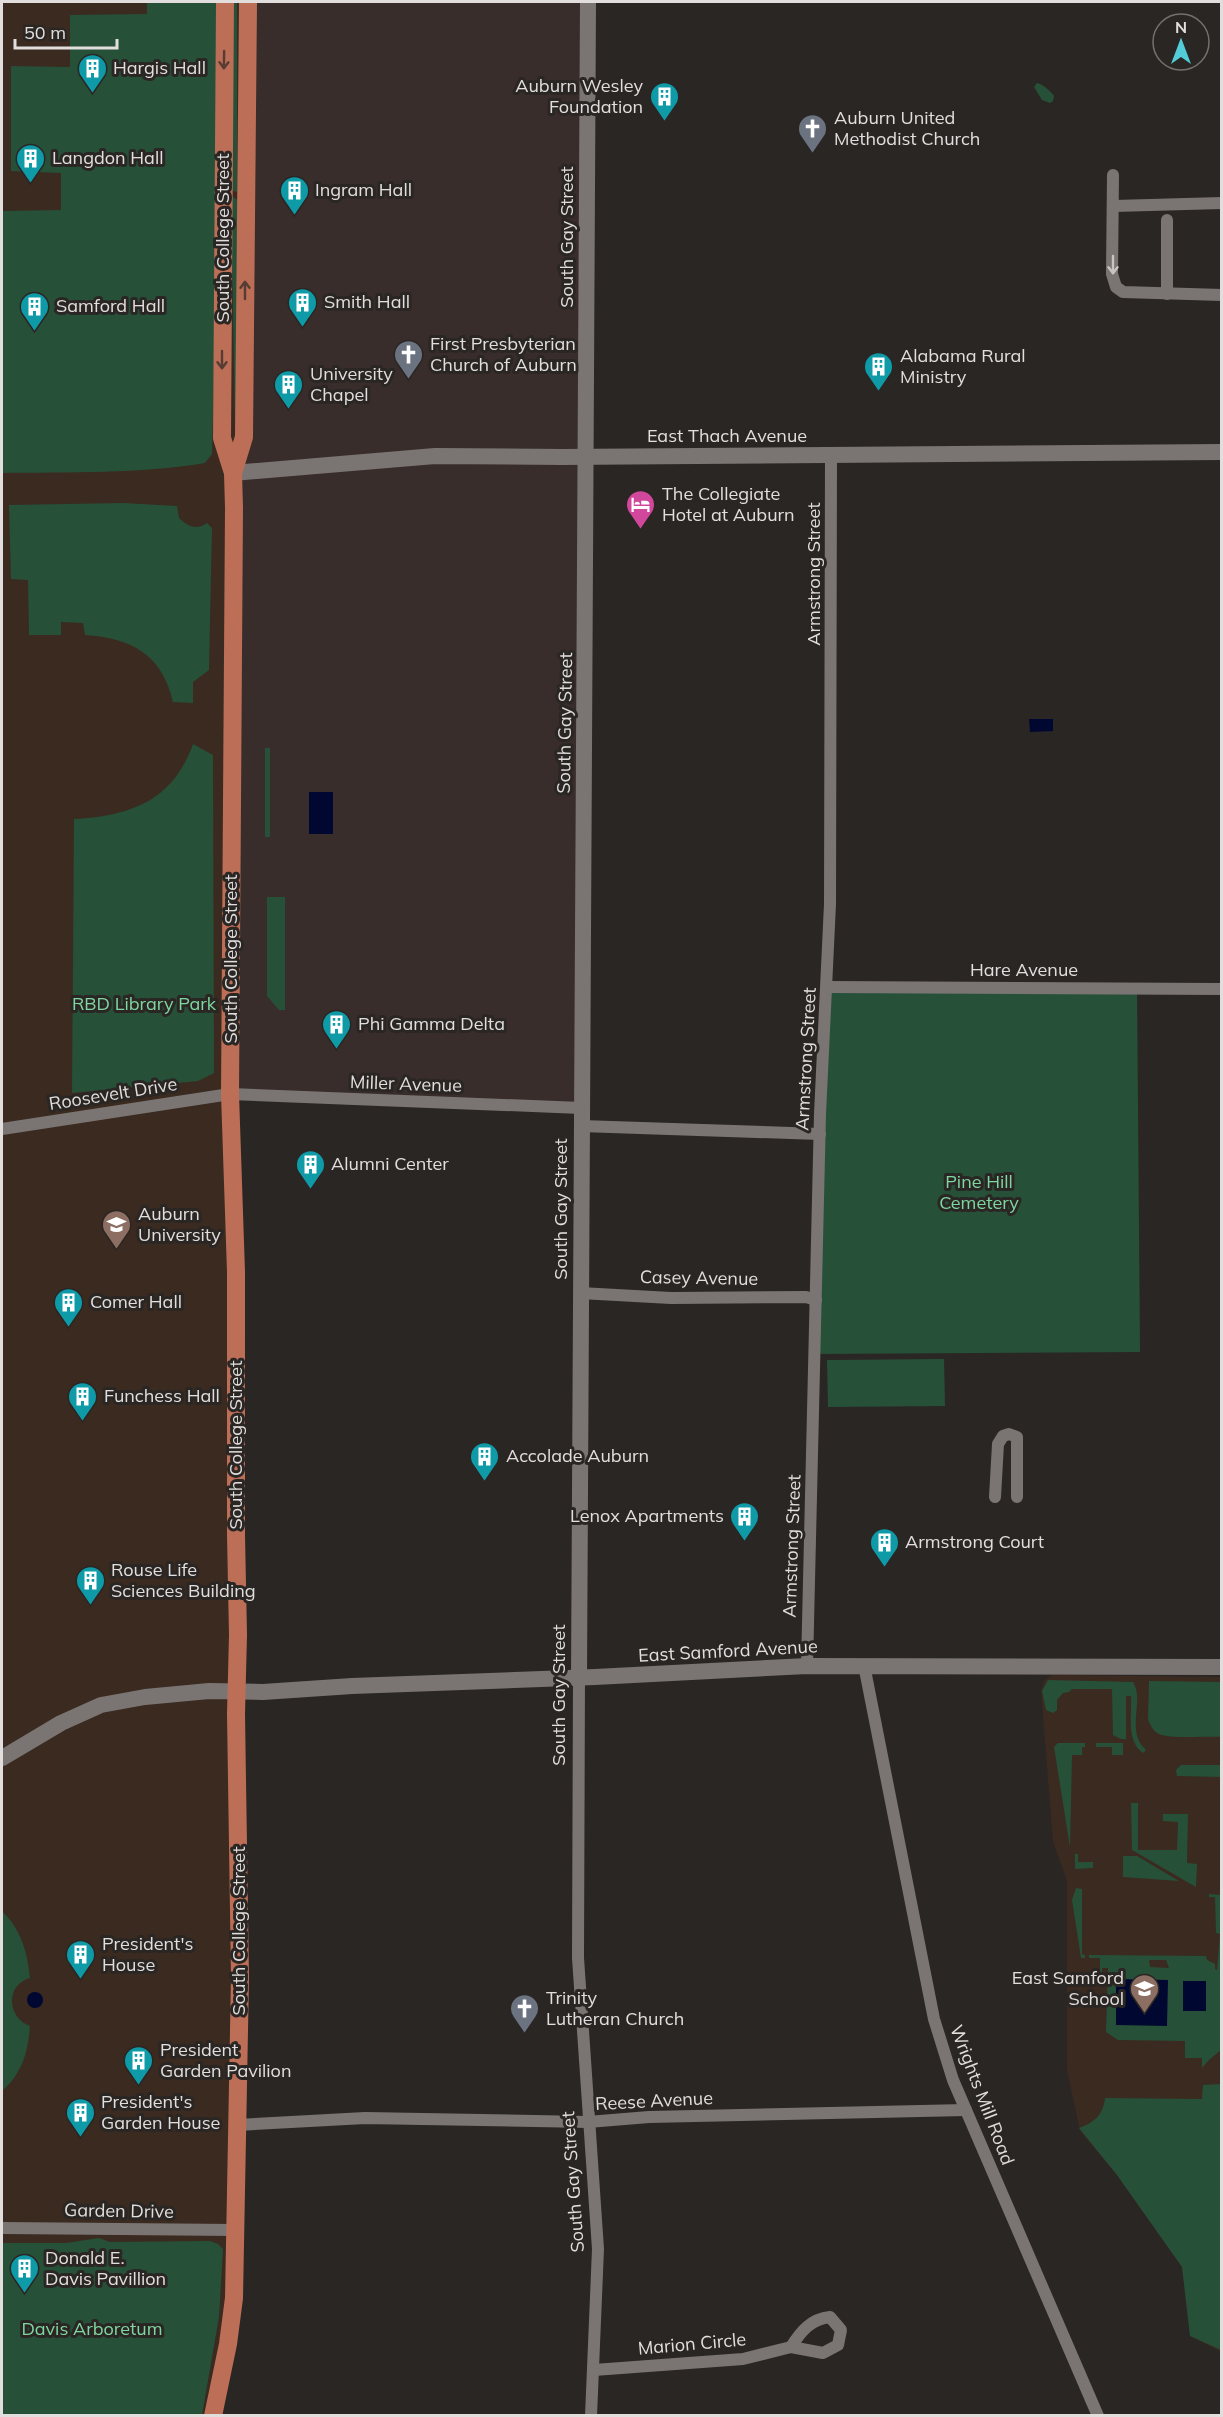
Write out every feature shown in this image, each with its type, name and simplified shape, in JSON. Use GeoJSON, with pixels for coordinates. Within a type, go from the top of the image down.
{"type":"FeatureCollection","features":[{"type":"Feature","properties":{"kind":"main road","name":"South College Street"},"geometry":{"type":"LineString","coordinates":[[213,2415],[228,2344],[234,2298],[240,1966],[236,1272],[230,1094],[234,550],[233,473],[222,438],[225,2]]}},
{"type":"Feature","properties":{"kind":"main road","name":"South College Street"},"geometry":{"type":"LineString","coordinates":[[233,473],[244,437],[248,2]]}},
{"type":"Feature","properties":{"kind":"street","name":"South Gay Street"},"geometry":{"type":"LineString","coordinates":[[588,2],[578,1958],[598,2249],[591,2415]]}},
{"type":"Feature","properties":{"kind":"street"},"geometry":{"type":"LineString","coordinates":[[1113,175],[1112,274],[1116,287],[1124,292],[1221,295]]}},
{"type":"Feature","properties":{"kind":"street"},"geometry":{"type":"LineString","coordinates":[[1114,206],[1221,203]]}},
{"type":"Feature","properties":{"kind":"street"},"geometry":{"type":"LineString","coordinates":[[1167,220],[1167,294]]}},
{"type":"Feature","properties":{"kind":"street","name":"East Thach Avenue"},"geometry":{"type":"LineString","coordinates":[[233,473],[435,456],[1221,452]]}},
{"type":"Feature","properties":{"kind":"street","name":"Armstrong Street"},"geometry":{"type":"LineString","coordinates":[[807,1666],[820,1134],[827,987],[832,568],[831,454]]}},
{"type":"Feature","properties":{"kind":"street","name":"Hare Avenue"},"geometry":{"type":"LineString","coordinates":[[827,987],[1221,989]]}},
{"type":"Feature","properties":{"kind":"street","name":"Miller Avenue"},"geometry":{"type":"LineString","coordinates":[[230,1094],[581,1108]]}},
{"type":"Feature","properties":{"kind":"street","name":"Roosevelt Drive"},"geometry":{"type":"LineString","coordinates":[[2,1129],[230,1094]]}},
{"type":"Feature","properties":{"kind":"street"},"geometry":{"type":"LineString","coordinates":[[581,1126],[820,1134]]}},
{"type":"Feature","properties":{"kind":"street","name":"Casey Avenue"},"geometry":{"type":"LineString","coordinates":[[580,1293],[671,1298],[806,1297],[816,1300]]}},
{"type":"Feature","properties":{"kind":"street"},"geometry":{"type":"LineString","coordinates":[[995,1497],[998,1444],[1003,1436],[1009,1434],[1017,1437],[1017,1497]]}},
{"type":"Feature","properties":{"kind":"street","name":"Wrights Mill Road"},"geometry":{"type":"LineString","coordinates":[[864,1665],[934,2019],[953,2080],[1098,2415]]}},
{"type":"Feature","properties":{"kind":"street","name":"East Samford Avenue"},"geometry":{"type":"LineString","coordinates":[[2,1758],[61,1724],[101,1706],[157,1696],[209,1691],[579,1678],[807,1666],[1221,1667]]}},
{"type":"Feature","properties":{"kind":"street","name":"Reese Avenue"},"geometry":{"type":"LineString","coordinates":[[237,2125],[365,2118],[588,2122],[649,2117],[966,2110]]}},
{"type":"Feature","properties":{"kind":"street","name":"Garden Drive"},"geometry":{"type":"LineString","coordinates":[[2,2228],[236,2230]]}},
{"type":"Feature","properties":{"kind":"street","name":"Marion Circle"},"geometry":{"type":"LineString","coordinates":[[594,2370],[743,2359],[791,2347]]}},
{"type":"Feature","properties":{"kind":"shaded area","name":"Auburn University"},"geometry":{"type":"Polygon","coordinates":[[[2,2],[248,2],[244,437],[233,473],[236,2230],[213,2415],[2,2416],[2,2]]]}},
{"type":"Feature","properties":{"kind":"shaded area"},"geometry":{"type":"Polygon","coordinates":[[[248,2],[588,2],[581,1108],[230,1094],[248,2]]]}},
{"type":"Feature","properties":{"kind":"shaded area","name":"East Samford School"},"geometry":{"type":"Polygon","coordinates":[[[1053,1675],[1221,1677],[1221,2352],[1190,2336],[1182,2267],[1117,2175],[1080,2131],[1067,2070],[1067,1881],[1053,1842],[1041,1691],[1044,1681],[1053,1675]]]}},
{"type":"Feature","properties":{"kind":"green space"},"geometry":{"type":"Polygon","coordinates":[[[147,2],[218,2],[217,240],[212,454],[205,463],[180,467],[104,472],[2,473],[2,211],[61,210],[61,173],[11,171],[11,66],[70,67],[70,15],[147,14],[147,2]]]}},
{"type":"Feature","properties":{"kind":"green space"},"geometry":{"type":"Polygon","coordinates":[[[232,2],[237,2],[237,192],[231,190],[232,2]]]}},
{"type":"Feature","properties":{"kind":"green space"},"geometry":{"type":"Polygon","coordinates":[[[1037,83],[1044,86],[1054,96],[1053,101],[1050,103],[1042,100],[1034,87],[1037,83]]]}},
{"type":"Feature","properties":{"kind":"green space"},"geometry":{"type":"Polygon","coordinates":[[[231,196],[238,200],[238,425],[235,425],[231,196]]]}},
{"type":"Feature","properties":{"kind":"green space"},"geometry":{"type":"Polygon","coordinates":[[[123,503],[177,506],[179,518],[185,523],[200,527],[207,523],[212,528],[209,670],[193,682],[193,703],[173,702],[161,672],[142,652],[117,640],[85,635],[83,623],[61,622],[61,635],[29,635],[28,580],[11,579],[9,505],[123,503]]]}},
{"type":"Feature","properties":{"kind":"green space","name":"RBD Library Park"},"geometry":{"type":"Polygon","coordinates":[[[193,744],[213,755],[214,1073],[198,1081],[72,1093],[74,819],[113,814],[147,802],[174,779],[193,744]]]}},
{"type":"Feature","properties":{"kind":"green space"},"geometry":{"type":"Polygon","coordinates":[[[265,748],[270,748],[270,837],[265,837],[265,748]]]}},
{"type":"Feature","properties":{"kind":"green space"},"geometry":{"type":"Polygon","coordinates":[[[267,897],[285,897],[285,1010],[279,1010],[267,996],[267,897]]]}},
{"type":"Feature","properties":{"kind":"green space","name":"Pine Hill Cemetery"},"geometry":{"type":"Polygon","coordinates":[[[827,987],[1137,988],[1140,1352],[815,1354],[827,987]]]}},
{"type":"Feature","properties":{"kind":"green space"},"geometry":{"type":"Polygon","coordinates":[[[944,1359],[945,1406],[828,1407],[827,1360],[944,1359]]]}},
{"type":"Feature","properties":{"kind":"green space"},"geometry":{"type":"Polygon","coordinates":[[[1048,1680],[1133,1682],[1137,1698],[1137,1734],[1146,1750],[1143,1753],[1138,1748],[1132,1735],[1131,1696],[1126,1696],[1126,1739],[1121,1739],[1113,1735],[1112,1689],[1072,1689],[1063,1693],[1057,1700],[1057,1710],[1053,1713],[1046,1710],[1042,1691],[1048,1680]]]}},
{"type":"Feature","properties":{"kind":"green space"},"geometry":{"type":"Polygon","coordinates":[[[1149,1681],[1221,1682],[1221,1737],[1164,1736],[1157,1733],[1148,1719],[1149,1681]]]}},
{"type":"Feature","properties":{"kind":"green space"},"geometry":{"type":"Polygon","coordinates":[[[1058,1743],[1085,1743],[1085,1747],[1082,1747],[1082,1755],[1072,1755],[1070,1847],[1054,1747],[1058,1743]]]}},
{"type":"Feature","properties":{"kind":"green space"},"geometry":{"type":"Polygon","coordinates":[[[1096,1743],[1123,1743],[1123,1755],[1112,1755],[1112,1747],[1096,1747],[1096,1743]]]}},
{"type":"Feature","properties":{"kind":"green space"},"geometry":{"type":"Polygon","coordinates":[[[1181,1765],[1221,1765],[1221,1777],[1177,1776],[1176,1770],[1181,1765]]]}},
{"type":"Feature","properties":{"kind":"green space"},"geometry":{"type":"Polygon","coordinates":[[[1131,1803],[1138,1803],[1138,1850],[1177,1850],[1178,1822],[1163,1821],[1163,1814],[1188,1814],[1187,1863],[1197,1864],[1196,1887],[1132,1850],[1131,1803]]]}},
{"type":"Feature","properties":{"kind":"green space"},"geometry":{"type":"Polygon","coordinates":[[[1075,1854],[1078,1854],[1078,1862],[1093,1862],[1093,1868],[1075,1869],[1075,1854]]]}},
{"type":"Feature","properties":{"kind":"green space"},"geometry":{"type":"Polygon","coordinates":[[[1123,1856],[1137,1856],[1179,1881],[1123,1877],[1123,1856]]]}},
{"type":"Feature","properties":{"kind":"green space"},"geometry":{"type":"Polygon","coordinates":[[[1076,1888],[1082,1889],[1082,1954],[1085,1958],[1081,1958],[1072,1900],[1076,1888]]]}},
{"type":"Feature","properties":{"kind":"green space"},"geometry":{"type":"Polygon","coordinates":[[[1209,1894],[1221,1895],[1221,2050],[1202,2068],[1202,2058],[1185,2058],[1185,2041],[1118,2040],[1106,2032],[1108,1968],[1102,1968],[1102,1981],[1100,1980],[1100,1958],[1089,1958],[1089,1955],[1206,1956],[1207,1960],[1215,1964],[1217,1970],[1220,1934],[1216,1933],[1215,1897],[1209,1897],[1209,1894]],[[1149,1960],[1150,1967],[1169,1968],[1166,1960],[1149,1960]]]}},
{"type":"Feature","properties":{"kind":"green space"},"geometry":{"type":"Polygon","coordinates":[[[2,1911],[18,1933],[27,1958],[30,1978],[16,1987],[12,2002],[17,2016],[30,2026],[23,2062],[15,2077],[2,2091],[2,1911]]]}},
{"type":"Feature","properties":{"kind":"green space"},"geometry":{"type":"Polygon","coordinates":[[[1222,2084],[1221,2350],[1190,2336],[1182,2267],[1117,2175],[1079,2128],[1097,2117],[1105,2098],[1202,2099],[1203,2085],[1222,2084]]]}},
{"type":"Feature","properties":{"kind":"green space","name":"Davis Arboretum"},"geometry":{"type":"Polygon","coordinates":[[[99,2238],[110,2242],[210,2241],[223,2249],[219,2317],[202,2415],[2,2415],[2,2243],[66,2243],[99,2238]]]}},
{"type":"Feature","properties":{"kind":"water"},"geometry":{"type":"Polygon","coordinates":[[[1029,719],[1053,719],[1053,731],[1030,732],[1029,719]]]}},
{"type":"Feature","properties":{"kind":"water"},"geometry":{"type":"Polygon","coordinates":[[[309,792],[333,792],[333,834],[309,834],[309,792]]]}},
{"type":"Feature","properties":{"kind":"water"},"geometry":{"type":"Polygon","coordinates":[[[1116,1979],[1168,1980],[1167,2026],[1116,2025],[1116,1979]]]}},
{"type":"Feature","properties":{"kind":"water"},"geometry":{"type":"Polygon","coordinates":[[[1183,1981],[1206,1981],[1206,2011],[1183,2011],[1183,1981]]]}},
{"type":"Feature","properties":{"kind":"water"},"geometry":{"type":"Polygon","coordinates":[[[35,1992],[41,1994],[43,2000],[41,2006],[35,2008],[29,2006],[27,2000],[29,1994],[35,1992]]]}},
{"type":"Feature","properties":{"kind":"place","name":"Hargis Hall"},"geometry":{"type":"Point","coordinates":[92,94]}},
{"type":"Feature","properties":{"kind":"place","name":"Auburn Wesley Foundation"},"geometry":{"type":"Point","coordinates":[664,122]}},
{"type":"Feature","properties":{"kind":"place","name":"Auburn United Methodist Church"},"geometry":{"type":"Point","coordinates":[813,154]}},
{"type":"Feature","properties":{"kind":"place","name":"Langdon Hall"},"geometry":{"type":"Point","coordinates":[31,184]}},
{"type":"Feature","properties":{"kind":"place","name":"Ingram Hall"},"geometry":{"type":"Point","coordinates":[294,216]}},
{"type":"Feature","properties":{"kind":"place","name":"Smith Hall"},"geometry":{"type":"Point","coordinates":[303,328]}},
{"type":"Feature","properties":{"kind":"place","name":"Samford Hall"},"geometry":{"type":"Point","coordinates":[35,332]}},
{"type":"Feature","properties":{"kind":"place","name":"First Presbyterian Church of Auburn"},"geometry":{"type":"Point","coordinates":[409,380]}},
{"type":"Feature","properties":{"kind":"place","name":"Alabama Rural Ministry"},"geometry":{"type":"Point","coordinates":[879,392]}},
{"type":"Feature","properties":{"kind":"place","name":"University Chapel"},"geometry":{"type":"Point","coordinates":[289,410]}},
{"type":"Feature","properties":{"kind":"place","name":"The Collegiate Hotel at Auburn"},"geometry":{"type":"Point","coordinates":[641,530]}},
{"type":"Feature","properties":{"kind":"place","name":"Phi Gamma Delta"},"geometry":{"type":"Point","coordinates":[337,1050]}},
{"type":"Feature","properties":{"kind":"place","name":"Alumni Center"},"geometry":{"type":"Point","coordinates":[310,1190]}},
{"type":"Feature","properties":{"kind":"place","name":"Auburn University"},"geometry":{"type":"Point","coordinates":[117,1250]}},
{"type":"Feature","properties":{"kind":"place","name":"Comer Hall"},"geometry":{"type":"Point","coordinates":[69,1328]}},
{"type":"Feature","properties":{"kind":"place","name":"Funchess Hall"},"geometry":{"type":"Point","coordinates":[83,1422]}},
{"type":"Feature","properties":{"kind":"place","name":"Accolade Auburn"},"geometry":{"type":"Point","coordinates":[485,1482]}},
{"type":"Feature","properties":{"kind":"place","name":"Lenox Apartments"},"geometry":{"type":"Point","coordinates":[745,1542]}},
{"type":"Feature","properties":{"kind":"place","name":"Armstrong Court"},"geometry":{"type":"Point","coordinates":[884,1568]}},
{"type":"Feature","properties":{"kind":"place","name":"Rouse Life Sciences Building"},"geometry":{"type":"Point","coordinates":[90,1606]}},
{"type":"Feature","properties":{"kind":"place","name":"President's House"},"geometry":{"type":"Point","coordinates":[81,1980]}},
{"type":"Feature","properties":{"kind":"place","name":"East Samford School"},"geometry":{"type":"Point","coordinates":[1145,2014]}},
{"type":"Feature","properties":{"kind":"place","name":"Trinity Lutheran Church"},"geometry":{"type":"Point","coordinates":[525,2034]}},
{"type":"Feature","properties":{"kind":"place","name":"President Garden Pavilion"},"geometry":{"type":"Point","coordinates":[139,2086]}},
{"type":"Feature","properties":{"kind":"place","name":"President's Garden House"},"geometry":{"type":"Point","coordinates":[80,2138]}},
{"type":"Feature","properties":{"kind":"place","name":"Donald E. Davis Pavillion"},"geometry":{"type":"Point","coordinates":[24,2294]}}]}
